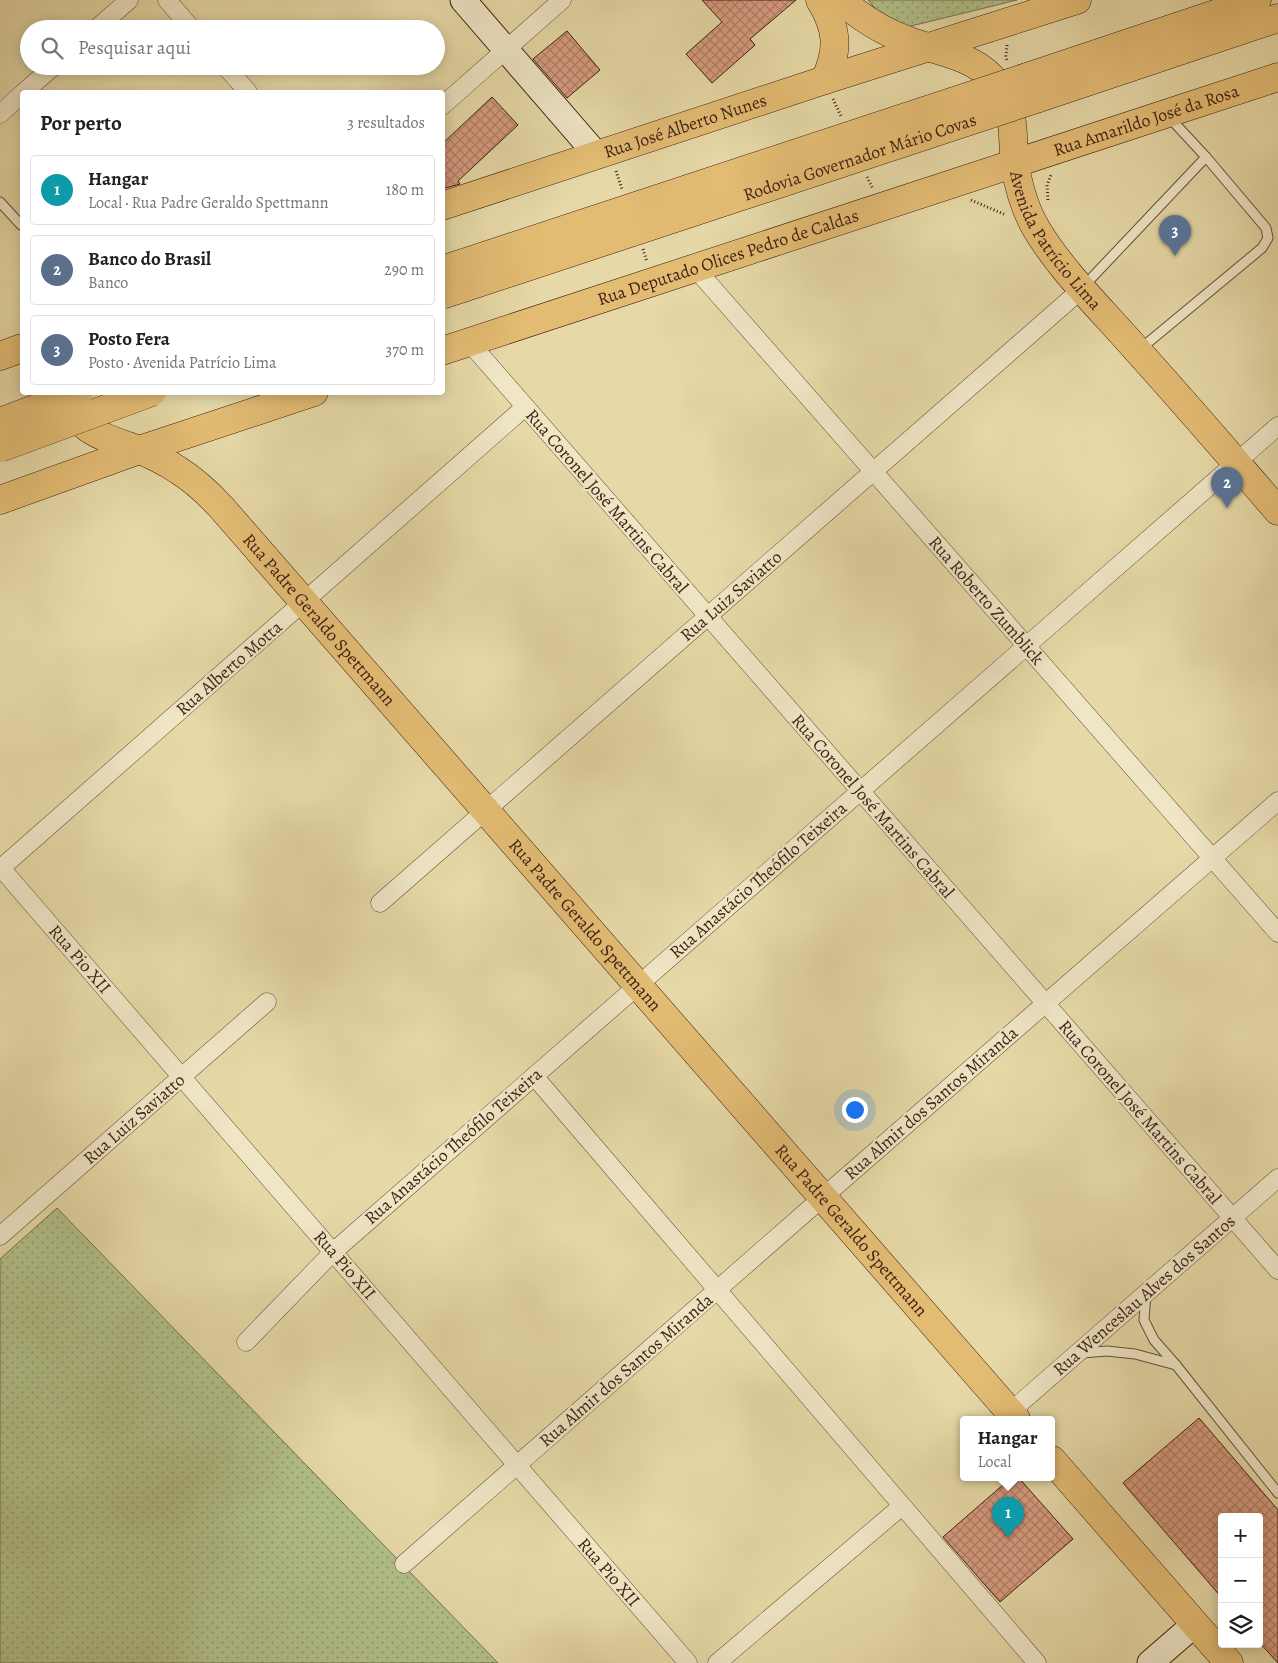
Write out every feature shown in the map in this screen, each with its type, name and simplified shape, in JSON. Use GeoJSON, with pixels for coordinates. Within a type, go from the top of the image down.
{"type":"FeatureCollection","features":[{"type":"Feature","properties":{"kind":"main road"},"geometry":{"type":"LineString","coordinates":[[820,0],[831,23],[836,44],[832,64],[825,80]]}},
{"type":"Feature","properties":{"kind":"main road","name":"Avenida Patrício Lima"},"geometry":{"type":"LineString","coordinates":[[841,0],[868,21],[888,32],[928,48],[960,57],[977,65],[991,77],[1005,97],[1012,116],[1015,164],[1020,192],[1037,230],[1082,288],[1278,511]]}},
{"type":"Feature","properties":{"kind":"main road","name":"Rua José Alberto Nunes"},"geometry":{"type":"LineString","coordinates":[[445,205],[825,80],[1077,0]]}},
{"type":"Feature","properties":{"kind":"main road","name":"Rodovia Governador Mário Covas"},"geometry":{"type":"LineString","coordinates":[[445,294],[1031,88],[1257,0]]}},
{"type":"Feature","properties":{"kind":"main road","name":"Rodovia Governador Mário Covas"},"geometry":{"type":"LineString","coordinates":[[445,269],[1031,88],[1278,18]]}},
{"type":"Feature","properties":{"kind":"main road","name":"Rua Amarildo José da Rosa"},"geometry":{"type":"LineString","coordinates":[[1015,164],[1278,77]]}},
{"type":"Feature","properties":{"kind":"main road"},"geometry":{"type":"LineString","coordinates":[[1037,230],[1032,197],[1032,182],[1035,172],[1046,154]]}},
{"type":"Feature","properties":{"kind":"main road","name":"Rua Deputado Olices Pedro de Caldas"},"geometry":{"type":"LineString","coordinates":[[445,350],[1015,164]]}},
{"type":"Feature","properties":{"kind":"main road"},"geometry":{"type":"LineString","coordinates":[[0,356],[20,349]]}},
{"type":"Feature","properties":{"kind":"main road","name":"Rua Padre Geraldo Spettmann"},"geometry":{"type":"LineString","coordinates":[[66,395],[70,409],[86,428],[106,439],[139,450],[178,470],[201,487],[304,601],[1013,1416]]}},
{"type":"Feature","properties":{"kind":"main road"},"geometry":{"type":"LineString","coordinates":[[0,422],[71,395]]}},
{"type":"Feature","properties":{"kind":"main road"},"geometry":{"type":"LineString","coordinates":[[0,448],[144,395]]}},
{"type":"Feature","properties":{"kind":"main road"},"geometry":{"type":"LineString","coordinates":[[0,500],[139,450],[305,395]]}},
{"type":"Feature","properties":{"kind":"main road"},"geometry":{"type":"LineString","coordinates":[[1055,1463],[1229,1663]]}},
{"type":"Feature","properties":{"kind":"street"},"geometry":{"type":"LineString","coordinates":[[106,20],[129,0]]}},
{"type":"Feature","properties":{"kind":"street"},"geometry":{"type":"LineString","coordinates":[[167,0],[184,20]]}},
{"type":"Feature","properties":{"kind":"street"},"geometry":{"type":"LineString","coordinates":[[463,0],[597,155]]}},
{"type":"Feature","properties":{"kind":"street"},"geometry":{"type":"LineString","coordinates":[[445,103],[562,0]]}},
{"type":"Feature","properties":{"kind":"street"},"geometry":{"type":"LineString","coordinates":[[26,90],[44,75]]}},
{"type":"Feature","properties":{"kind":"street"},"geometry":{"type":"LineString","coordinates":[[233,75],[246,90]]}},
{"type":"Feature","properties":{"kind":"street"},"geometry":{"type":"LineString","coordinates":[[0,114],[20,96]]}},
{"type":"Feature","properties":{"kind":"street","name":"Rua Roberto Zumblick"},"geometry":{"type":"LineString","coordinates":[[696,268],[1278,933]]}},
{"type":"Feature","properties":{"kind":"street","name":"Rua Luiz Saviatto"},"geometry":{"type":"LineString","coordinates":[[380,904],[1082,288]]}},
{"type":"Feature","properties":{"kind":"street","name":"Rua Coronel José Martins Cabral"},"geometry":{"type":"LineString","coordinates":[[469,342],[1278,1270]]}},
{"type":"Feature","properties":{"kind":"street","name":"Rua Alberto Motta"},"geometry":{"type":"LineString","coordinates":[[1,868],[525,407]]}},
{"type":"Feature","properties":{"kind":"street","name":"Rua Anastácio Theófilo Teixeira"},"geometry":{"type":"LineString","coordinates":[[246,1342],[333,1252],[1278,426]]}},
{"type":"Feature","properties":{"kind":"street","name":"Rua Almir dos Santos Miranda"},"geometry":{"type":"LineString","coordinates":[[404,1564],[822,1197],[1278,801]]}},
{"type":"Feature","properties":{"kind":"street","name":"Rua Pio XII"},"geometry":{"type":"LineString","coordinates":[[1,868],[688,1663]]}},
{"type":"Feature","properties":{"kind":"street","name":"Rua Luiz Saviatto"},"geometry":{"type":"LineString","coordinates":[[0,1236],[267,1002]]}},
{"type":"Feature","properties":{"kind":"street"},"geometry":{"type":"LineString","coordinates":[[534,1076],[1037,1663]]}},
{"type":"Feature","properties":{"kind":"street","name":"Rua Wenceslau Alves dos Santos"},"geometry":{"type":"LineString","coordinates":[[1013,1416],[1079,1353],[1278,1178]]}},
{"type":"Feature","properties":{"kind":"street"},"geometry":{"type":"LineString","coordinates":[[717,1663],[902,1506]]}},
{"type":"Feature","properties":{"kind":"street"},"geometry":{"type":"LineString","coordinates":[[1150,1663],[1195,1624]]}},
{"type":"Feature","properties":{"kind":"lane"},"geometry":{"type":"LineString","coordinates":[[1138,350],[1262,248],[1268,238],[1266,228],[1206,157],[1166,114]]}},
{"type":"Feature","properties":{"kind":"lane"},"geometry":{"type":"LineString","coordinates":[[1082,288],[1206,157]]}},
{"type":"Feature","properties":{"kind":"lane"},"geometry":{"type":"LineString","coordinates":[[0,202],[20,226]]}},
{"type":"Feature","properties":{"kind":"lane"},"geometry":{"type":"LineString","coordinates":[[1146,1294],[1144,1320],[1154,1340],[1278,1493]]}},
{"type":"Feature","properties":{"kind":"lane"},"geometry":{"type":"LineString","coordinates":[[1079,1353],[1107,1351],[1134,1354],[1176,1365]]}},
{"type":"Feature","properties":{"kind":"path"},"geometry":{"type":"LineString","coordinates":[[937,189],[971,200],[1037,230]]}},
{"type":"Feature","properties":{"kind":"green space"},"geometry":{"type":"Polygon","coordinates":[[[868,0],[1017,0],[899,29],[885,21],[868,0]]]}},
{"type":"Feature","properties":{"kind":"green space"},"geometry":{"type":"Polygon","coordinates":[[[57,1208],[498,1663],[0,1663],[0,1259],[57,1208]]]}},
{"type":"Feature","properties":{"kind":"building"},"geometry":{"type":"Polygon","coordinates":[[[702,0],[796,0],[750,39],[755,45],[712,83],[686,54],[722,22],[702,0]]]}},
{"type":"Feature","properties":{"kind":"building"},"geometry":{"type":"Polygon","coordinates":[[[567,31],[600,70],[567,98],[533,59],[567,31]]]}},
{"type":"Feature","properties":{"kind":"building"},"geometry":{"type":"Polygon","coordinates":[[[492,97],[518,125],[458,181],[460,184],[445,188],[445,141],[492,97]]]}},
{"type":"Feature","properties":{"kind":"building"},"geometry":{"type":"Polygon","coordinates":[[[1199,1418],[1278,1510],[1278,1663],[1263,1646],[1263,1513],[1218,1513],[1218,1593],[1123,1483],[1199,1418]]]}},
{"type":"Feature","properties":{"kind":"building"},"geometry":{"type":"Polygon","coordinates":[[[1007,1481],[1022,1481],[1073,1539],[1000,1602],[943,1537],[1007,1481]]]}},
{"type":"Feature","properties":{"kind":"place","name":"Posto Fera"},"geometry":{"type":"Point","coordinates":[1175,256]}},
{"type":"Feature","properties":{"kind":"place","name":"Banco do Brasil"},"geometry":{"type":"Point","coordinates":[1227,508]}},
{"type":"Feature","properties":{"kind":"place","name":"Hangar"},"geometry":{"type":"Point","coordinates":[1008,1538]}}]}
